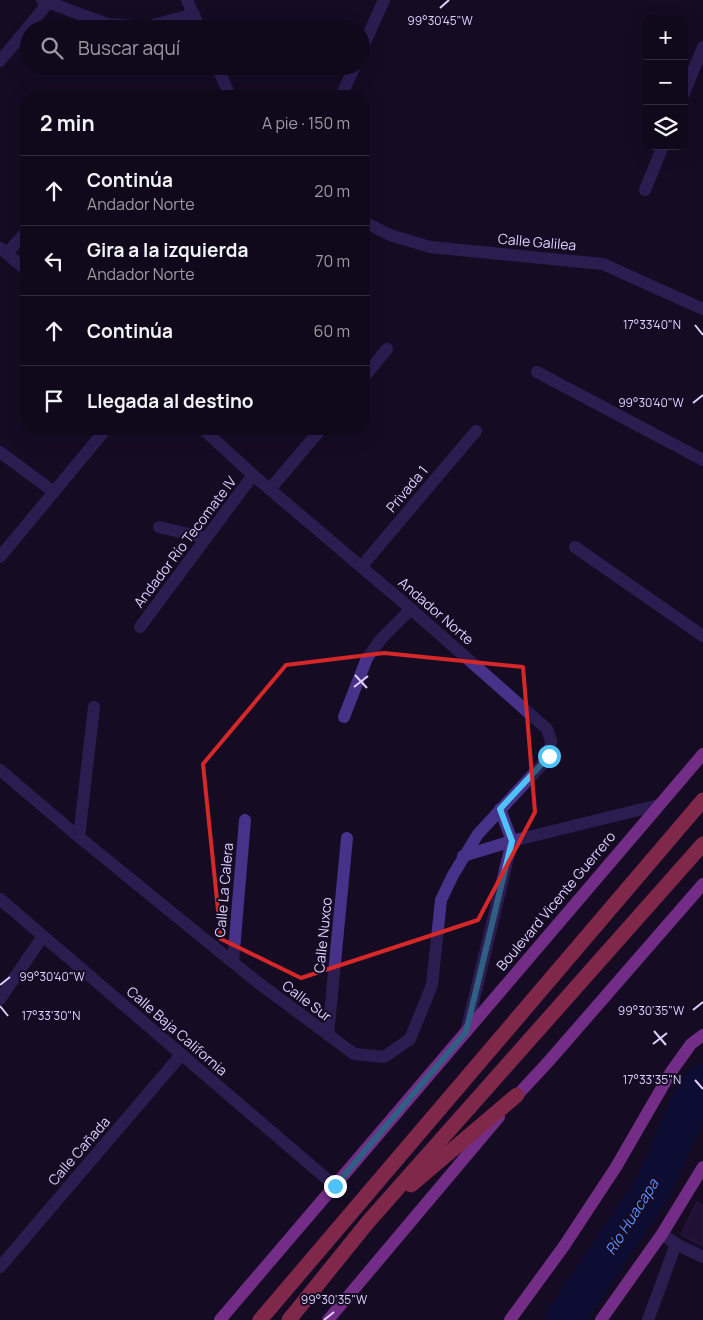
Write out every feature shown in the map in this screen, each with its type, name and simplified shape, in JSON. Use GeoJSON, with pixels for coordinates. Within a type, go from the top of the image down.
{"type":"FeatureCollection","features":[{"type":"Feature","properties":{"kind":"highway"},"geometry":{"type":"LineString","coordinates":[[260,1320],[703,800]]}},
{"type":"Feature","properties":{"kind":"highway"},"geometry":{"type":"LineString","coordinates":[[289,1320],[368,1222],[703,844]]}},
{"type":"Feature","properties":{"kind":"highway"},"geometry":{"type":"LineString","coordinates":[[368,1222],[517,1095]]}},
{"type":"Feature","properties":{"kind":"main road","name":"Boulevard Vicente Guerrero"},"geometry":{"type":"LineString","coordinates":[[220,1320],[703,754]]}},
{"type":"Feature","properties":{"kind":"main road"},"geometry":{"type":"LineString","coordinates":[[328,1320],[517,1095],[703,884]]}},
{"type":"Feature","properties":{"kind":"main road"},"geometry":{"type":"LineString","coordinates":[[510,1320],[564,1246],[616,1167],[671,1072],[691,1044],[703,1035]]}},
{"type":"Feature","properties":{"kind":"main road"},"geometry":{"type":"LineString","coordinates":[[601,1320],[662,1234],[703,1167]]}},
{"type":"Feature","properties":{"kind":"street"},"geometry":{"type":"LineString","coordinates":[[187,0],[196,20]]}},
{"type":"Feature","properties":{"kind":"street"},"geometry":{"type":"LineString","coordinates":[[370,32],[384,0]]}},
{"type":"Feature","properties":{"kind":"street"},"geometry":{"type":"LineString","coordinates":[[31,20],[45,1],[96,20]]}},
{"type":"Feature","properties":{"kind":"street"},"geometry":{"type":"LineString","coordinates":[[172,20],[194,14]]}},
{"type":"Feature","properties":{"kind":"street"},"geometry":{"type":"LineString","coordinates":[[0,61],[20,34]]}},
{"type":"Feature","properties":{"kind":"street"},"geometry":{"type":"LineString","coordinates":[[688,83],[703,47]]}},
{"type":"Feature","properties":{"kind":"street"},"geometry":{"type":"LineString","coordinates":[[220,75],[227,90]]}},
{"type":"Feature","properties":{"kind":"street"},"geometry":{"type":"LineString","coordinates":[[344,90],[351,75]]}},
{"type":"Feature","properties":{"kind":"street"},"geometry":{"type":"LineString","coordinates":[[645,190],[661,150]]}},
{"type":"Feature","properties":{"kind":"street","name":"Calle Galilea"},"geometry":{"type":"LineString","coordinates":[[370,225],[390,235],[430,247],[602,264],[703,309]]}},
{"type":"Feature","properties":{"kind":"street"},"geometry":{"type":"LineString","coordinates":[[20,237],[4,250],[20,265]]}},
{"type":"Feature","properties":{"kind":"street"},"geometry":{"type":"LineString","coordinates":[[370,370],[387,349]]}},
{"type":"Feature","properties":{"kind":"street"},"geometry":{"type":"LineString","coordinates":[[537,372],[703,460]]}},
{"type":"Feature","properties":{"kind":"street","name":"Privada 1"},"geometry":{"type":"LineString","coordinates":[[361,567],[476,431]]}},
{"type":"Feature","properties":{"kind":"street"},"geometry":{"type":"LineString","coordinates":[[0,557],[101,435]]}},
{"type":"Feature","properties":{"kind":"street","name":"Andador Norte"},"geometry":{"type":"LineString","coordinates":[[210,435],[253,475],[411,609],[546,728],[550,741],[549,756],[500,809]]}},
{"type":"Feature","properties":{"kind":"street"},"geometry":{"type":"LineString","coordinates":[[270,489],[316,435]]}},
{"type":"Feature","properties":{"kind":"street"},"geometry":{"type":"LineString","coordinates":[[0,452],[54,492]]}},
{"type":"Feature","properties":{"kind":"street","name":"Andador Río Tecomate IV"},"geometry":{"type":"LineString","coordinates":[[140,627],[253,475]]}},
{"type":"Feature","properties":{"kind":"street"},"geometry":{"type":"LineString","coordinates":[[159,527],[206,538]]}},
{"type":"Feature","properties":{"kind":"street"},"geometry":{"type":"LineString","coordinates":[[576,547],[703,636]]}},
{"type":"Feature","properties":{"kind":"street"},"geometry":{"type":"LineString","coordinates":[[344,716],[367,658],[382,638],[411,609]]}},
{"type":"Feature","properties":{"kind":"street"},"geometry":{"type":"LineString","coordinates":[[79,837],[94,707]]}},
{"type":"Feature","properties":{"kind":"street","name":"Calle Sur"},"geometry":{"type":"LineString","coordinates":[[0,770],[233,962],[328,1035],[354,1054],[384,1057],[410,1039],[432,985],[441,900],[463,856],[478,834],[500,809]]}},
{"type":"Feature","properties":{"kind":"street"},"geometry":{"type":"LineString","coordinates":[[463,856],[512,841],[659,805]]}},
{"type":"Feature","properties":{"kind":"street"},"geometry":{"type":"LineString","coordinates":[[466,1032],[512,841],[500,809]]}},
{"type":"Feature","properties":{"kind":"street","name":"Calle La Calera"},"geometry":{"type":"LineString","coordinates":[[233,962],[245,820]]}},
{"type":"Feature","properties":{"kind":"street","name":"Calle Nuxco"},"geometry":{"type":"LineString","coordinates":[[328,1035],[347,838]]}},
{"type":"Feature","properties":{"kind":"street","name":"Calle Baja California"},"geometry":{"type":"LineString","coordinates":[[0,899],[335,1186]]}},
{"type":"Feature","properties":{"kind":"street"},"geometry":{"type":"LineString","coordinates":[[0,999],[43,936]]}},
{"type":"Feature","properties":{"kind":"street","name":"Calle Cañada"},"geometry":{"type":"LineString","coordinates":[[0,1266],[181,1055]]}},
{"type":"Feature","properties":{"kind":"street"},"geometry":{"type":"LineString","coordinates":[[662,1234],[676,1244],[703,1257]]}},
{"type":"Feature","properties":{"kind":"street"},"geometry":{"type":"LineString","coordinates":[[648,1320],[676,1244]]}},
{"type":"Feature","properties":{"kind":"highlighted area"},"geometry":{"type":"Polygon","coordinates":[[[384,653],[523,667],[535,812],[478,920],[301,978],[221,939],[203,764],[286,665],[384,653]]]}},
{"type":"Feature","properties":{"kind":"building"},"geometry":{"type":"Polygon","coordinates":[[[697,1202],[703,1205],[703,1246],[681,1235],[697,1202]]]}},
{"type":"Feature","properties":{"kind":"waterway","name":"Río Huacapa"},"geometry":{"type":"LineString","coordinates":[[564,1320],[653,1188],[694,1094],[703,1083]]}},
{"type":"Feature","properties":{"kind":"route"},"geometry":{"type":"LineString","coordinates":[[335,1186],[466,1032],[512,841],[500,809],[549,756]]}}]}
